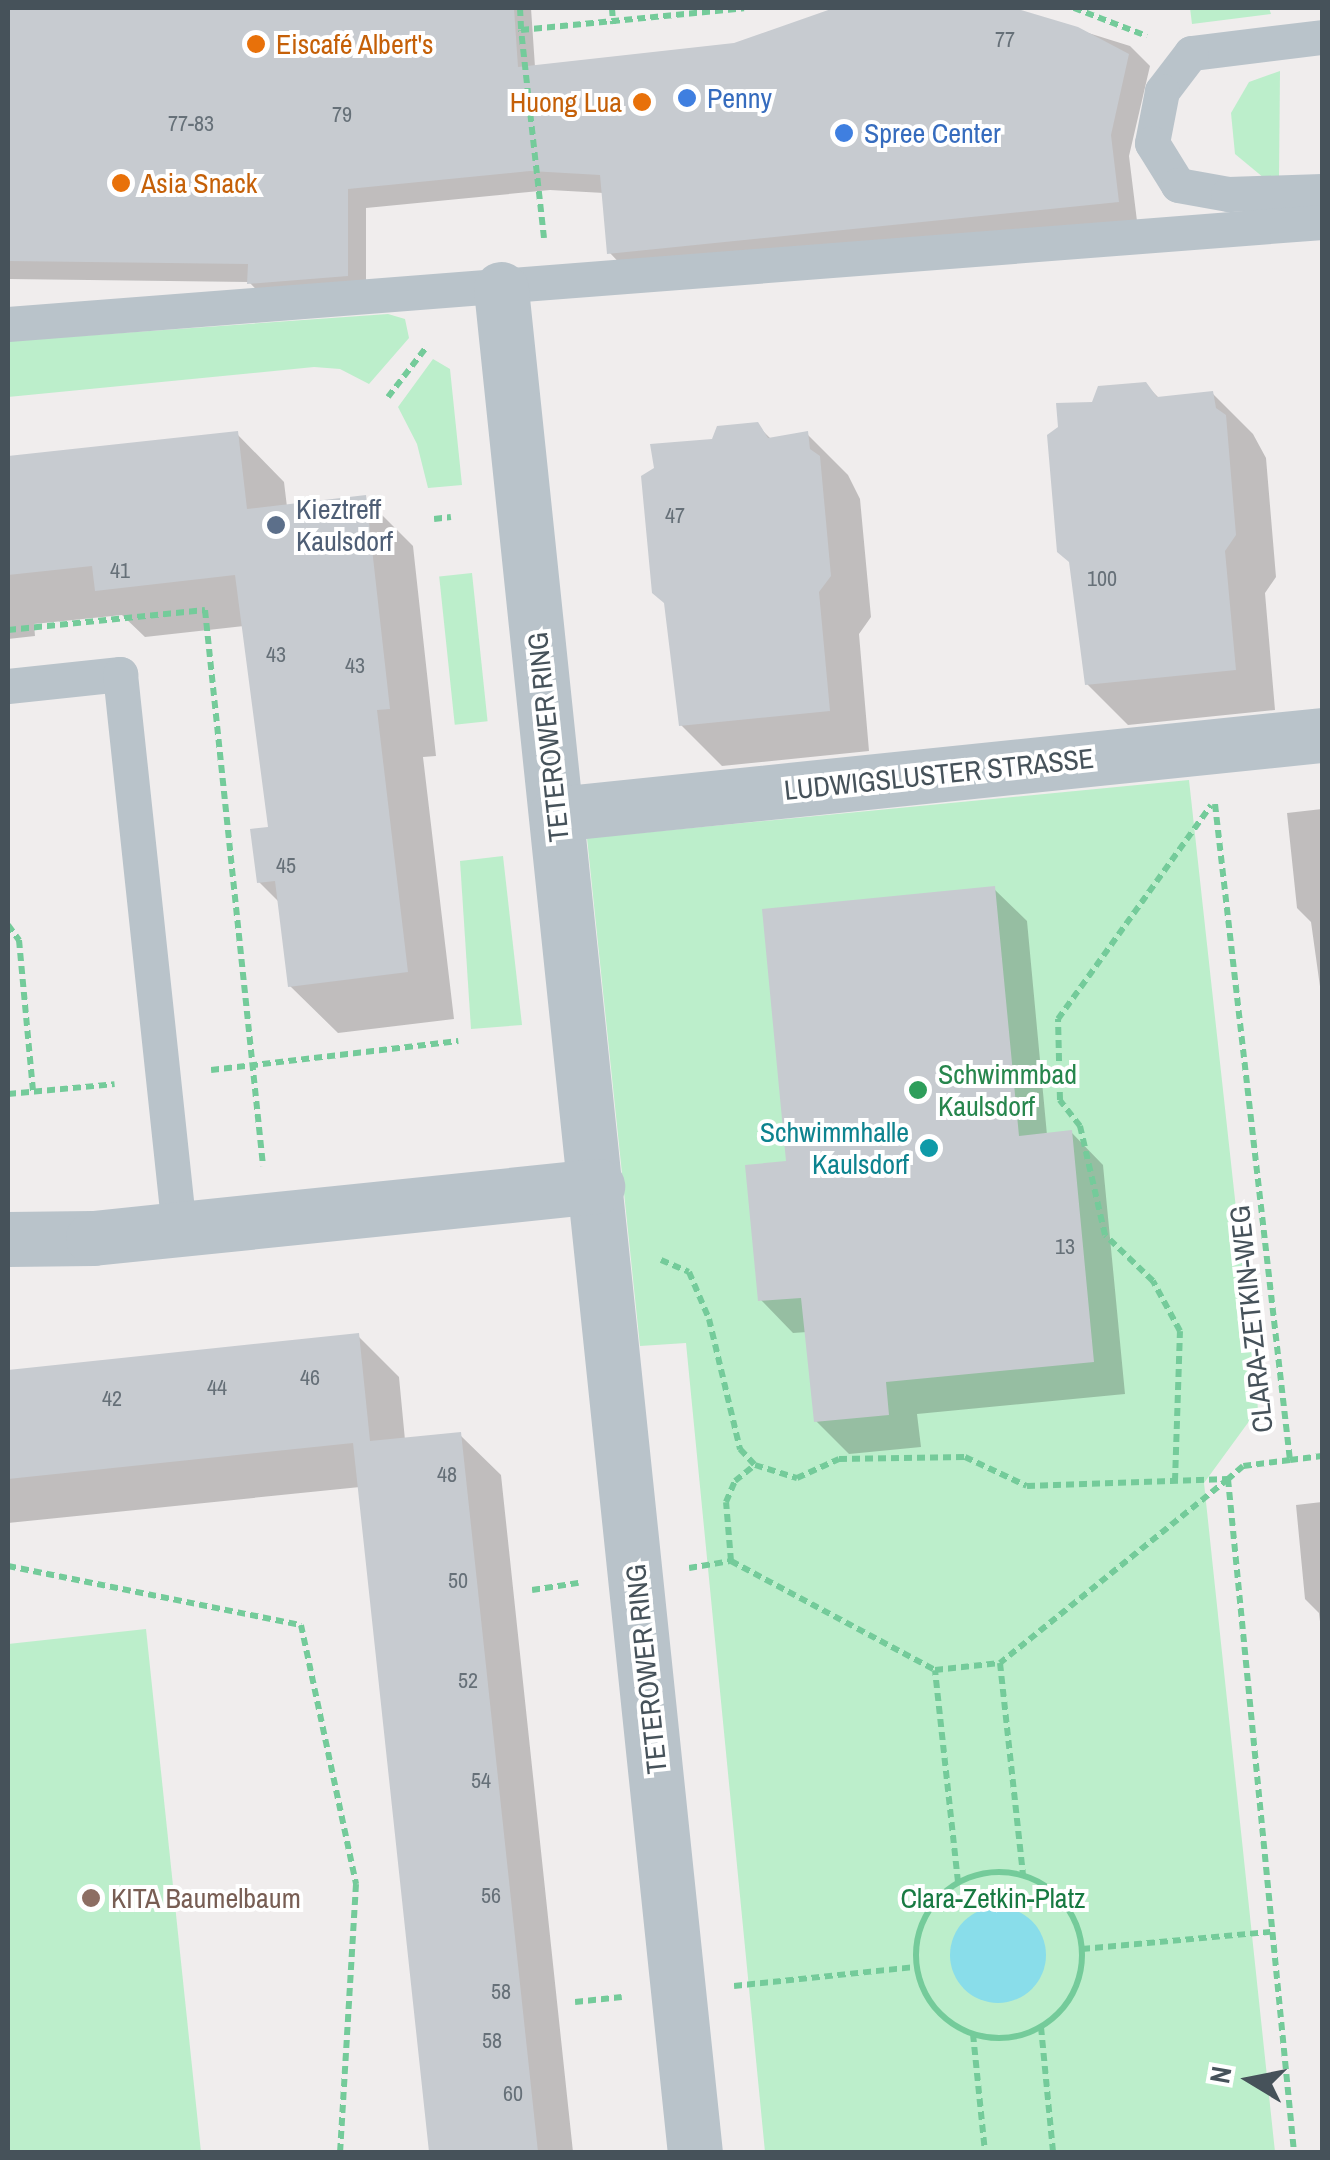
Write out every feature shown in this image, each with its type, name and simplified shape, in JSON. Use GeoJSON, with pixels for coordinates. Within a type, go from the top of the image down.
{"type":"FeatureCollection","features":[{"type":"Feature","properties":{"kind":"street","name":"TETEROWER RING"},"geometry":{"type":"LineString","coordinates":[[525,286],[556,814],[695,2152]]}},
{"type":"Feature","properties":{"kind":"street","name":"LUDWIGSLUSTER STRASSE"},"geometry":{"type":"LineString","coordinates":[[556,814],[1322,735]]}},
{"type":"Feature","properties":{"kind":"street"},"geometry":{"type":"LineString","coordinates":[[8,1239],[179,1229],[597,1186]]}},
{"type":"Feature","properties":{"kind":"lane"},"geometry":{"type":"LineString","coordinates":[[1322,37],[1190,52],[1162,91],[1152,143],[1178,185],[1228,194],[1322,191]]}},
{"type":"Feature","properties":{"kind":"lane"},"geometry":{"type":"LineString","coordinates":[[8,324],[1322,222]]}},
{"type":"Feature","properties":{"kind":"lane"},"geometry":{"type":"LineString","coordinates":[[8,686],[120,674],[179,1229]]}},
{"type":"Feature","properties":{"kind":"path"},"geometry":{"type":"LineString","coordinates":[[520,8],[525,286]]}},
{"type":"Feature","properties":{"kind":"path"},"geometry":{"type":"LineString","coordinates":[[612,8],[614,24]]}},
{"type":"Feature","properties":{"kind":"path"},"geometry":{"type":"LineString","coordinates":[[522,30],[614,24],[744,8]]}},
{"type":"Feature","properties":{"kind":"path"},"geometry":{"type":"LineString","coordinates":[[1074,8],[1190,52]]}},
{"type":"Feature","properties":{"kind":"path"},"geometry":{"type":"LineString","coordinates":[[388,398],[425,349]]}},
{"type":"Feature","properties":{"kind":"path"},"geometry":{"type":"LineString","coordinates":[[434,519],[452,517]]}},
{"type":"Feature","properties":{"kind":"path"},"geometry":{"type":"LineString","coordinates":[[8,630],[205,610],[263,1166],[282,1164]]}},
{"type":"Feature","properties":{"kind":"path","name":"CLARA-ZETKIN-WEG"},"geometry":{"type":"LineString","coordinates":[[1175,1481],[1180,1331],[1153,1281],[1104,1235],[1080,1126],[1060,1100],[1058,1020],[1214,797],[1290,1460],[1243,1466],[1228,1480]]}},
{"type":"Feature","properties":{"kind":"path"},"geometry":{"type":"LineString","coordinates":[[8,925],[18,940],[33,1091]]}},
{"type":"Feature","properties":{"kind":"path"},"geometry":{"type":"LineString","coordinates":[[8,1094],[164,1080],[252,1061],[458,1041]]}},
{"type":"Feature","properties":{"kind":"path"},"geometry":{"type":"LineString","coordinates":[[605,1267],[662,1260],[689,1272],[709,1319],[740,1449],[755,1465],[797,1478],[839,1459],[965,1457],[1027,1486],[1228,1480]]}},
{"type":"Feature","properties":{"kind":"path"},"geometry":{"type":"LineString","coordinates":[[1290,1460],[1322,1456]]}},
{"type":"Feature","properties":{"kind":"path"},"geometry":{"type":"LineString","coordinates":[[731,1561],[726,1502],[736,1481],[755,1465]]}},
{"type":"Feature","properties":{"kind":"path"},"geometry":{"type":"LineString","coordinates":[[637,1576],[731,1561],[935,1670],[1000,1663],[1228,1480]]}},
{"type":"Feature","properties":{"kind":"path"},"geometry":{"type":"LineString","coordinates":[[1228,1480],[1294,2152]]}},
{"type":"Feature","properties":{"kind":"path"},"geometry":{"type":"LineString","coordinates":[[8,1566],[301,1626],[356,1884],[340,2152]]}},
{"type":"Feature","properties":{"kind":"path"},"geometry":{"type":"LineString","coordinates":[[1000,1663],[1023,1875]]}},
{"type":"Feature","properties":{"kind":"path"},"geometry":{"type":"LineString","coordinates":[[935,1670],[958,1882]]}},
{"type":"Feature","properties":{"kind":"path"},"geometry":{"type":"LineString","coordinates":[[1001,1871],[1023,1875],[1065,1903],[1082,1948],[1072,1994],[1041,2027],[1020,2036],[974,2034],[936,2009],[916,1967],[924,1918],[958,1882],[1001,1871]]}},
{"type":"Feature","properties":{"kind":"path"},"geometry":{"type":"LineString","coordinates":[[1082,1948],[1271,1932]]}},
{"type":"Feature","properties":{"kind":"path"},"geometry":{"type":"LineString","coordinates":[[679,1992],[916,1967]]}},
{"type":"Feature","properties":{"kind":"path"},"geometry":{"type":"LineString","coordinates":[[1041,2027],[1053,2152]]}},
{"type":"Feature","properties":{"kind":"path"},"geometry":{"type":"LineString","coordinates":[[974,2034],[985,2152]]}},
{"type":"Feature","properties":{"kind":"green space"},"geometry":{"type":"Polygon","coordinates":[[[1190,8],[1269,8],[1271,14],[1192,24],[1190,8]]]}},
{"type":"Feature","properties":{"kind":"green space"},"geometry":{"type":"Polygon","coordinates":[[[1280,71],[1279,177],[1264,178],[1235,154],[1231,113],[1249,82],[1280,71]]]}},
{"type":"Feature","properties":{"kind":"green space"},"geometry":{"type":"Polygon","coordinates":[[[388,314],[405,319],[409,338],[369,384],[340,369],[314,367],[8,397],[8,341],[388,314]]]}},
{"type":"Feature","properties":{"kind":"green space"},"geometry":{"type":"Polygon","coordinates":[[[433,359],[450,369],[462,485],[428,488],[417,444],[398,407],[433,359]]]}},
{"type":"Feature","properties":{"kind":"green space"},"geometry":{"type":"Polygon","coordinates":[[[472,573],[488,721],[455,725],[439,576],[472,573]]]}},
{"type":"Feature","properties":{"kind":"green space","name":"Clara-Zetkin-Platz"},"geometry":{"type":"Polygon","coordinates":[[[1189,780],[1258,1409],[1204,1483],[1275,2152],[765,2152],[686,1343],[640,1346],[587,838],[1189,780]]]}},
{"type":"Feature","properties":{"kind":"green space"},"geometry":{"type":"Polygon","coordinates":[[[503,856],[522,1025],[471,1029],[460,861],[503,856]]]}},
{"type":"Feature","properties":{"kind":"green space","name":"KITA Baumelbaum"},"geometry":{"type":"Polygon","coordinates":[[[146,1629],[201,2152],[8,2152],[8,1644],[146,1629]]]}},
{"type":"Feature","properties":{"kind":"water"},"geometry":{"type":"Polygon","coordinates":[[[998,1907],[1016,1911],[1032,1921],[1042,1937],[1046,1955],[1042,1973],[1032,1989],[1016,1999],[998,2003],[980,1999],[964,1989],[954,1973],[950,1955],[954,1937],[964,1921],[980,1911],[998,1907]]]}},
{"type":"Feature","properties":{"kind":"building"},"geometry":{"type":"Polygon","coordinates":[[[8,8],[514,8],[518,67],[734,43],[834,8],[1014,8],[1078,27],[1129,54],[1111,135],[1119,202],[607,254],[600,175],[530,171],[348,189],[348,276],[247,284],[248,264],[8,261],[8,8]]]}},
{"type":"Feature","properties":{"kind":"building"},"geometry":{"type":"Polygon","coordinates":[[[1146,382],[1157,397],[1213,391],[1216,408],[1226,415],[1236,535],[1225,551],[1236,670],[1085,685],[1069,562],[1057,552],[1047,435],[1058,427],[1056,403],[1092,402],[1098,386],[1146,382]]]}},
{"type":"Feature","properties":{"kind":"building"},"geometry":{"type":"Polygon","coordinates":[[[758,422],[768,438],[808,431],[810,449],[820,456],[831,576],[819,592],[830,711],[679,726],[664,603],[652,593],[641,476],[654,468],[650,444],[712,439],[717,426],[758,422]]]}},
{"type":"Feature","properties":{"kind":"building"},"geometry":{"type":"Polygon","coordinates":[[[238,431],[247,509],[366,495],[390,709],[377,710],[408,972],[288,987],[275,881],[257,883],[250,829],[268,827],[235,575],[95,591],[92,566],[8,575],[8,456],[238,431]]]}},
{"type":"Feature","properties":{"kind":"building","name":"Schwimmhalle Kaulsdorf"},"geometry":{"type":"Polygon","coordinates":[[[995,886],[1019,1136],[1072,1130],[1094,1362],[886,1382],[889,1415],[814,1422],[801,1298],[758,1301],[745,1165],[786,1161],[762,909],[995,886]]]}},
{"type":"Feature","properties":{"kind":"building"},"geometry":{"type":"Polygon","coordinates":[[[359,1333],[370,1441],[461,1432],[538,2152],[429,2152],[353,1443],[8,1479],[8,1370],[359,1333]]]}},
{"type":"Feature","properties":{"kind":"place","name":"Eiscafé Albert's"},"geometry":{"type":"Point","coordinates":[256,44]}},
{"type":"Feature","properties":{"kind":"place","name":"Penny"},"geometry":{"type":"Point","coordinates":[687,98]}},
{"type":"Feature","properties":{"kind":"place","name":"Huong Lua"},"geometry":{"type":"Point","coordinates":[642,102]}},
{"type":"Feature","properties":{"kind":"place","name":"Spree Center"},"geometry":{"type":"Point","coordinates":[844,133]}},
{"type":"Feature","properties":{"kind":"place","name":"Asia Snack"},"geometry":{"type":"Point","coordinates":[121,183]}},
{"type":"Feature","properties":{"kind":"place","name":"Kieztreff Kaulsdorf"},"geometry":{"type":"Point","coordinates":[276,525]}},
{"type":"Feature","properties":{"kind":"place","name":"Schwimmbad Kaulsdorf"},"geometry":{"type":"Point","coordinates":[918,1090]}},
{"type":"Feature","properties":{"kind":"place","name":"Schwimmhalle Kaulsdorf"},"geometry":{"type":"Point","coordinates":[929,1148]}},
{"type":"Feature","properties":{"kind":"place","name":"KITA Baumelbaum"},"geometry":{"type":"Point","coordinates":[91,1898]}}]}
